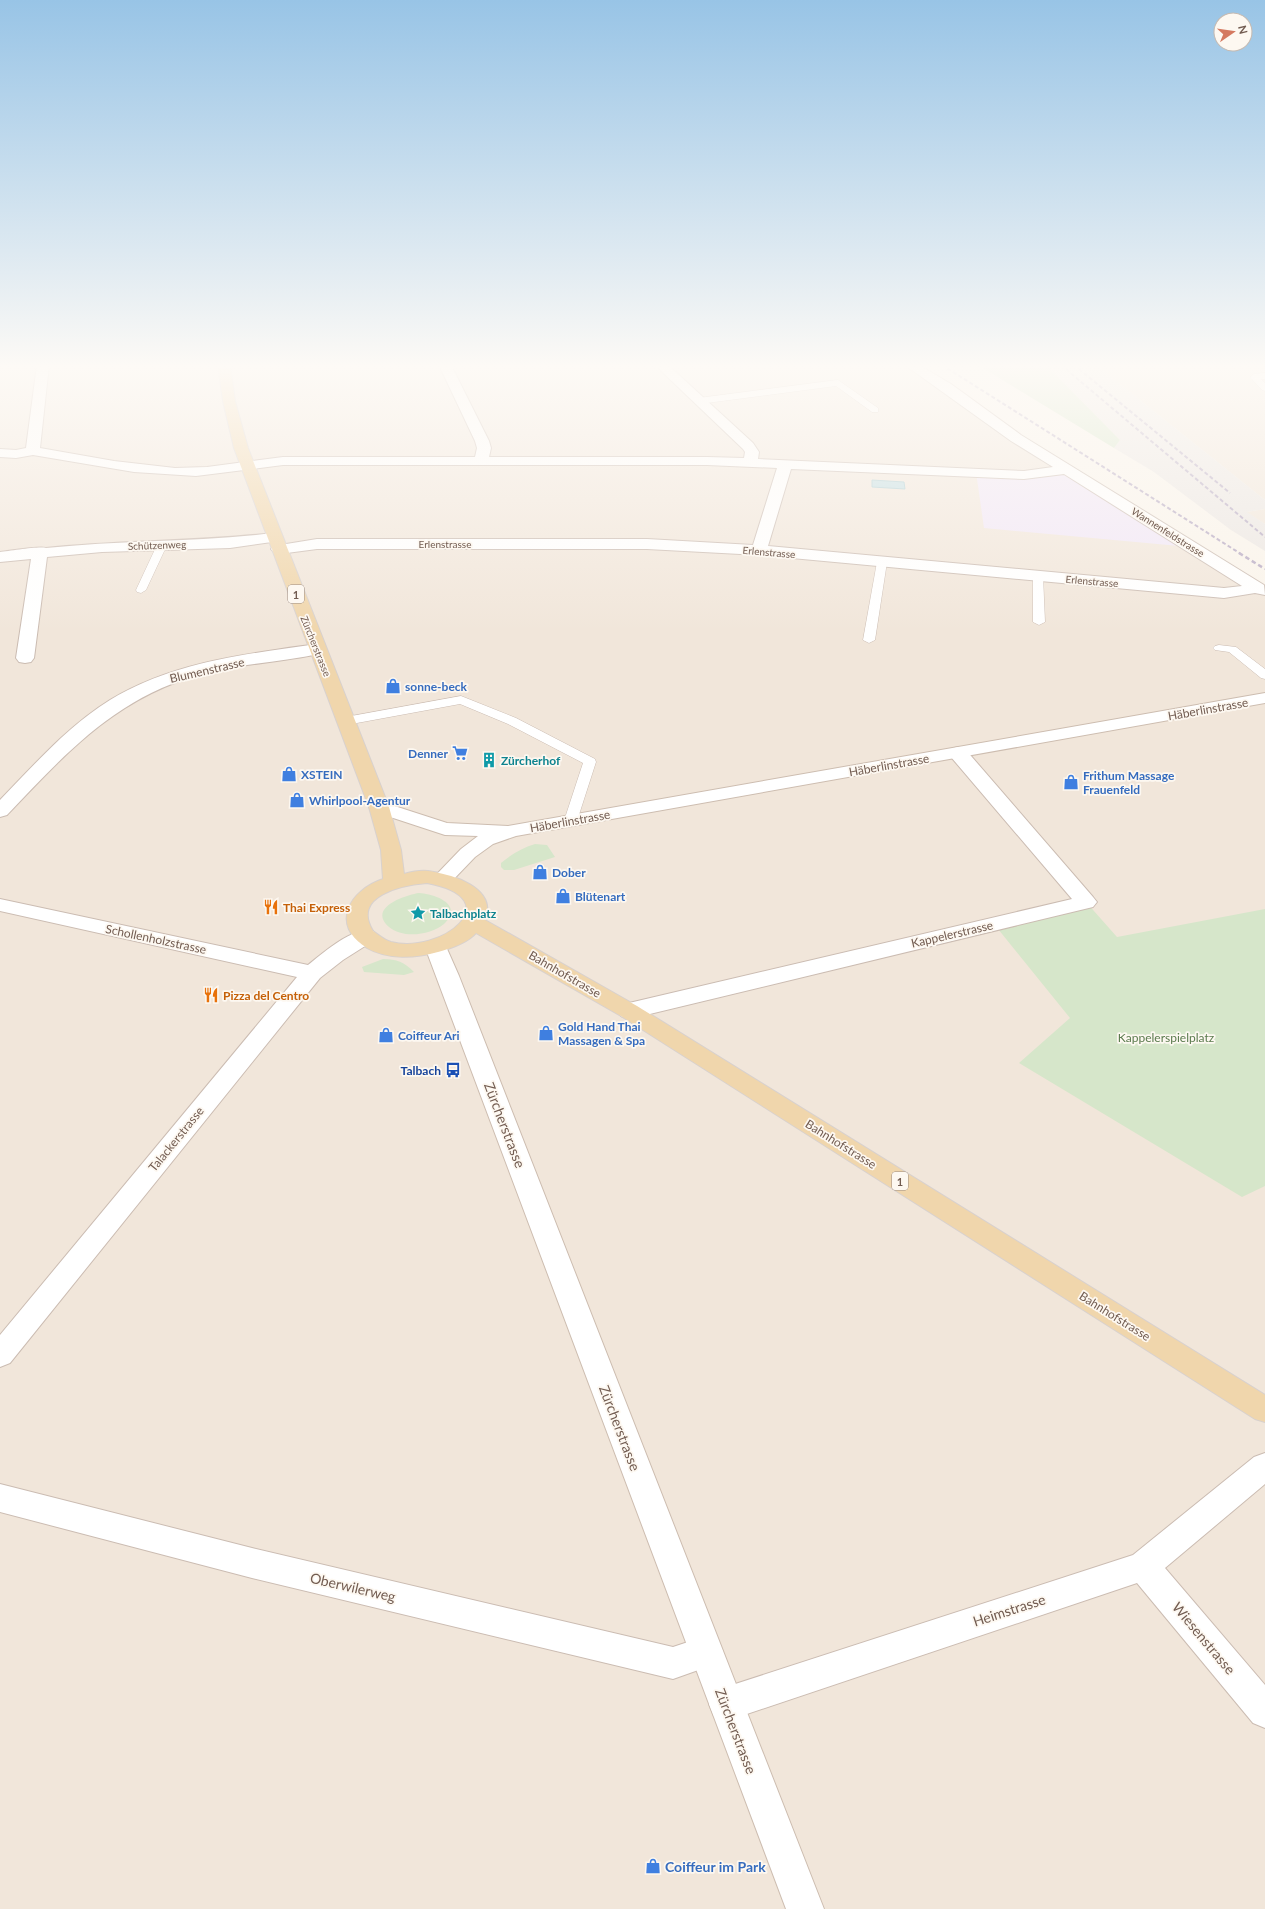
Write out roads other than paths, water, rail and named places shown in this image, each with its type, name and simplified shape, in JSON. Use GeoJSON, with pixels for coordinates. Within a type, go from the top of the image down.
{"type":"FeatureCollection","features":[{"type":"Feature","properties":{"kind":"main road","name":"Zürcherstrasse"},"geometry":{"type":"LineString","coordinates":[[244,454],[276,543],[379,807],[391,850],[394,881]]}},
{"type":"Feature","properties":{"kind":"main road"},"geometry":{"type":"LineString","coordinates":[[427,877],[443,880],[457,885],[468,892],[475,901],[477,912],[474,922],[465,933],[452,941],[436,947],[415,950],[396,949],[378,944],[365,936],[358,924],[357,912],[364,899],[372,892],[394,881],[410,878],[427,877]]}},
{"type":"Feature","properties":{"kind":"main road","name":"Bahnhofstrasse"},"geometry":{"type":"LineString","coordinates":[[474,922],[629,1011],[1265,1410]]}},
{"type":"Feature","properties":{"kind":"street"},"geometry":{"type":"LineString","coordinates":[[51,454],[148,471],[196,472],[274,461],[481,460],[750,462],[1024,475],[1067,469]]}},
{"type":"Feature","properties":{"kind":"street"},"geometry":{"type":"LineString","coordinates":[[481,460],[482,454]]}},
{"type":"Feature","properties":{"kind":"street"},"geometry":{"type":"LineString","coordinates":[[750,462],[752,454]]}},
{"type":"Feature","properties":{"kind":"street","name":"Wannenfeldstrasse"},"geometry":{"type":"LineString","coordinates":[[1044,454],[1262,590]]}},
{"type":"Feature","properties":{"kind":"street"},"geometry":{"type":"LineString","coordinates":[[759,550],[785,464]]}},
{"type":"Feature","properties":{"kind":"street","name":"Erlenstrasse"},"geometry":{"type":"LineString","coordinates":[[276,543],[647,544],[759,550],[1224,593],[1262,590]]}},
{"type":"Feature","properties":{"kind":"street","name":"Schützenweg"},"geometry":{"type":"LineString","coordinates":[[0,557],[40,551],[162,545],[276,543]]}},
{"type":"Feature","properties":{"kind":"street"},"geometry":{"type":"LineString","coordinates":[[25,658],[40,551]]}},
{"type":"Feature","properties":{"kind":"street","name":"Blumenstrasse"},"geometry":{"type":"LineString","coordinates":[[0,811],[86,726],[125,699],[162,681],[200,669],[317,649]]}},
{"type":"Feature","properties":{"kind":"street","name":"Häberlinstrasse"},"geometry":{"type":"LineString","coordinates":[[443,880],[468,853],[486,840],[512,831],[1265,698]]}},
{"type":"Feature","properties":{"kind":"street","name":"Kappelerstrasse"},"geometry":{"type":"LineString","coordinates":[[629,1011],[1086,902],[958,753]]}},
{"type":"Feature","properties":{"kind":"street","name":"Häberlinstrasse"},"geometry":{"type":"LineString","coordinates":[[379,807],[445,828],[512,831]]}},
{"type":"Feature","properties":{"kind":"street","name":"Schollenholzstrasse"},"geometry":{"type":"LineString","coordinates":[[0,905],[312,973]]}},
{"type":"Feature","properties":{"kind":"street","name":"Talackerstrasse"},"geometry":{"type":"LineString","coordinates":[[0,1355],[312,973],[335,955],[365,936]]}},
{"type":"Feature","properties":{"kind":"street","name":"Zürcherstrasse"},"geometry":{"type":"LineString","coordinates":[[436,947],[805,1909]]}},
{"type":"Feature","properties":{"kind":"street","name":"Heimstrasse"},"geometry":{"type":"LineString","coordinates":[[726,1704],[1143,1566],[1265,1466]]}},
{"type":"Feature","properties":{"kind":"street","name":"Oberwilerweg"},"geometry":{"type":"LineString","coordinates":[[0,1498],[114,1529],[250,1563],[673,1663],[706,1652]]}},
{"type":"Feature","properties":{"kind":"street","name":"Wiesenstrasse"},"geometry":{"type":"LineString","coordinates":[[1143,1566],[1265,1711]]}},
{"type":"Feature","properties":{"kind":"lane"},"geometry":{"type":"LineString","coordinates":[[141,590],[162,545]]}},
{"type":"Feature","properties":{"kind":"lane"},"geometry":{"type":"LineString","coordinates":[[869,640],[882,562]]}},
{"type":"Feature","properties":{"kind":"lane"},"geometry":{"type":"LineString","coordinates":[[1038,576],[1039,622]]}},
{"type":"Feature","properties":{"kind":"lane"},"geometry":{"type":"LineString","coordinates":[[1219,648],[1232,649],[1265,675]]}},
{"type":"Feature","properties":{"kind":"lane"},"geometry":{"type":"LineString","coordinates":[[346,721],[461,700],[512,721],[590,762],[571,821]]}},
{"type":"Feature","properties":{"kind":"water"},"geometry":{"type":"Polygon","coordinates":[[[872,480],[904,482],[905,489],[872,487],[872,480]]]}},
{"type":"Feature","properties":{"kind":"railway"},"geometry":{"type":"LineString","coordinates":[[1083,454],[1241,554]]}},
{"type":"Feature","properties":{"kind":"railway"},"geometry":{"type":"LineString","coordinates":[[1167,454],[1265,537]]}},
{"type":"Feature","properties":{"kind":"railway"},"geometry":{"type":"LineString","coordinates":[[1183,454],[1230,493]]}},
{"type":"Feature","properties":{"kind":"railway"},"geometry":{"type":"LineString","coordinates":[[1239,553],[1265,569]]}},
{"type":"Feature","properties":{"kind":"place","name":"sonne-beck"},"geometry":{"type":"Point","coordinates":[393,686]}},
{"type":"Feature","properties":{"kind":"place","name":"Denner"},"geometry":{"type":"Point","coordinates":[460,753]}},
{"type":"Feature","properties":{"kind":"place","name":"Zürcherhof"},"geometry":{"type":"Point","coordinates":[489,760]}},
{"type":"Feature","properties":{"kind":"place","name":"XSTEIN"},"geometry":{"type":"Point","coordinates":[289,774]}},
{"type":"Feature","properties":{"kind":"place","name":"Frithum Massage Frauenfeld"},"geometry":{"type":"Point","coordinates":[1071,782]}},
{"type":"Feature","properties":{"kind":"place","name":"Whirlpool-Agentur"},"geometry":{"type":"Point","coordinates":[297,800]}},
{"type":"Feature","properties":{"kind":"place","name":"Dober"},"geometry":{"type":"Point","coordinates":[540,872]}},
{"type":"Feature","properties":{"kind":"place","name":"Blütenart"},"geometry":{"type":"Point","coordinates":[563,896]}},
{"type":"Feature","properties":{"kind":"place","name":"Thai Express"},"geometry":{"type":"Point","coordinates":[271,907]}},
{"type":"Feature","properties":{"kind":"place","name":"Talbachplatz"},"geometry":{"type":"Point","coordinates":[418,913]}},
{"type":"Feature","properties":{"kind":"place","name":"Pizza del Centro"},"geometry":{"type":"Point","coordinates":[211,995]}},
{"type":"Feature","properties":{"kind":"place","name":"Gold Hand Thai Massagen & Spa"},"geometry":{"type":"Point","coordinates":[546,1033]}},
{"type":"Feature","properties":{"kind":"place","name":"Coiffeur Ari"},"geometry":{"type":"Point","coordinates":[386,1035]}},
{"type":"Feature","properties":{"kind":"place","name":"Talbach"},"geometry":{"type":"Point","coordinates":[453,1070]}},
{"type":"Feature","properties":{"kind":"place","name":"Coiffeur im Park"},"geometry":{"type":"Point","coordinates":[653,1866]}},
{"type":"Feature","properties":{"kind":"park label","name":"Kappelerspielplatz"},"geometry":{"type":"Point","coordinates":[1166,1037]}}]}
